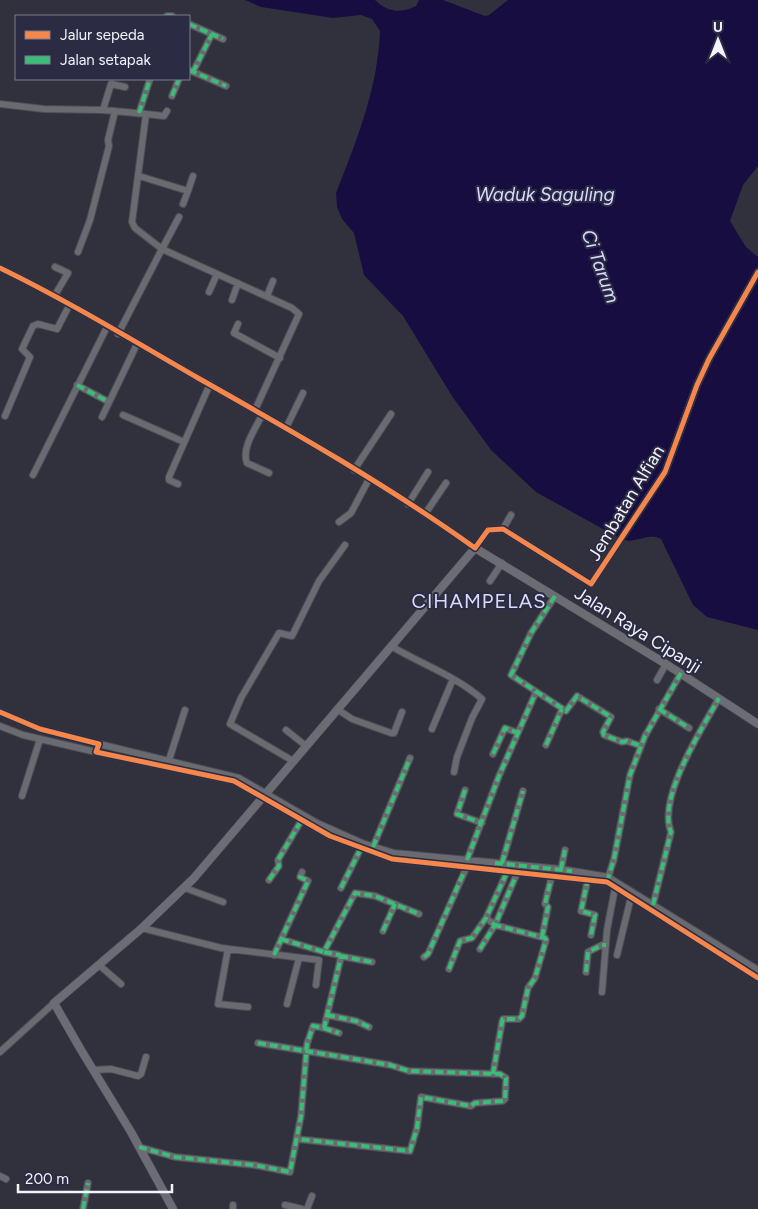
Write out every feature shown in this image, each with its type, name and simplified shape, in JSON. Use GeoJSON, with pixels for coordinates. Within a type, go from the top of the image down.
{"type":"FeatureCollection","features":[{"type":"Feature","properties":{"kind":"main road","name":"Jalan Raya Cipanji"},"geometry":{"type":"LineString","coordinates":[[475,548],[681,673],[758,724]]}},
{"type":"Feature","properties":{"kind":"main road"},"geometry":{"type":"LineString","coordinates":[[173,1209],[139,1147],[54,1003],[142,928],[184,888],[265,796],[475,548]]}},
{"type":"Feature","properties":{"kind":"street"},"geometry":{"type":"LineString","coordinates":[[190,24],[223,39]]}},
{"type":"Feature","properties":{"kind":"street"},"geometry":{"type":"LineString","coordinates":[[212,34],[191,71],[226,86]]}},
{"type":"Feature","properties":{"kind":"street"},"geometry":{"type":"LineString","coordinates":[[150,80],[143,114],[139,176],[132,223],[162,249],[267,296],[292,308],[299,314],[255,410]]}},
{"type":"Feature","properties":{"kind":"street"},"geometry":{"type":"LineString","coordinates":[[172,96],[179,80]]}},
{"type":"Feature","properties":{"kind":"street"},"geometry":{"type":"LineString","coordinates":[[103,110],[111,84],[114,81],[125,87]]}},
{"type":"Feature","properties":{"kind":"street"},"geometry":{"type":"LineString","coordinates":[[0,104],[44,109],[103,110],[164,116],[167,111]]}},
{"type":"Feature","properties":{"kind":"street"},"geometry":{"type":"LineString","coordinates":[[78,252],[90,220],[109,145],[108,140],[115,111]]}},
{"type":"Feature","properties":{"kind":"street"},"geometry":{"type":"LineString","coordinates":[[139,176],[188,191]]}},
{"type":"Feature","properties":{"kind":"street"},"geometry":{"type":"LineString","coordinates":[[184,204],[194,176]]}},
{"type":"Feature","properties":{"kind":"street"},"geometry":{"type":"LineString","coordinates":[[118,334],[179,217]]}},
{"type":"Feature","properties":{"kind":"street"},"geometry":{"type":"LineString","coordinates":[[55,267],[68,273],[55,296]]}},
{"type":"Feature","properties":{"kind":"street"},"geometry":{"type":"LineString","coordinates":[[0,268],[70,304],[118,334],[286,428],[370,479],[475,548],[488,530],[503,529],[511,515]]}},
{"type":"Feature","properties":{"kind":"street","name":"Jembatan Alfian"},"geometry":{"type":"LineString","coordinates":[[503,529],[592,583],[665,472],[706,365],[758,272]]}},
{"type":"Feature","properties":{"kind":"street"},"geometry":{"type":"LineString","coordinates":[[209,292],[217,274]]}},
{"type":"Feature","properties":{"kind":"street"},"geometry":{"type":"LineString","coordinates":[[267,296],[273,281]]}},
{"type":"Feature","properties":{"kind":"street"},"geometry":{"type":"LineString","coordinates":[[232,300],[238,284]]}},
{"type":"Feature","properties":{"kind":"street"},"geometry":{"type":"LineString","coordinates":[[5,416],[30,357],[22,349],[33,326],[38,324],[57,329],[70,304]]}},
{"type":"Feature","properties":{"kind":"street"},"geometry":{"type":"LineString","coordinates":[[238,324],[234,333],[280,358]]}},
{"type":"Feature","properties":{"kind":"street"},"geometry":{"type":"LineString","coordinates":[[33,475],[107,327]]}},
{"type":"Feature","properties":{"kind":"street"},"geometry":{"type":"LineString","coordinates":[[102,417],[137,344]]}},
{"type":"Feature","properties":{"kind":"street"},"geometry":{"type":"LineString","coordinates":[[178,484],[169,478],[210,384]]}},
{"type":"Feature","properties":{"kind":"street"},"geometry":{"type":"LineString","coordinates":[[77,385],[109,402]]}},
{"type":"Feature","properties":{"kind":"street"},"geometry":{"type":"LineString","coordinates":[[286,428],[303,392]]}},
{"type":"Feature","properties":{"kind":"street"},"geometry":{"type":"LineString","coordinates":[[354,470],[391,414]]}},
{"type":"Feature","properties":{"kind":"street"},"geometry":{"type":"LineString","coordinates":[[123,415],[184,442]]}},
{"type":"Feature","properties":{"kind":"street"},"geometry":{"type":"LineString","coordinates":[[262,415],[246,448],[245,457],[247,463],[269,473]]}},
{"type":"Feature","properties":{"kind":"street"},"geometry":{"type":"LineString","coordinates":[[408,504],[428,472]]}},
{"type":"Feature","properties":{"kind":"street"},"geometry":{"type":"LineString","coordinates":[[339,522],[352,511],[370,479]]}},
{"type":"Feature","properties":{"kind":"street"},"geometry":{"type":"LineString","coordinates":[[425,514],[446,483]]}},
{"type":"Feature","properties":{"kind":"street"},"geometry":{"type":"LineString","coordinates":[[293,761],[230,724],[241,698],[279,633],[292,636],[319,581],[345,545]]}},
{"type":"Feature","properties":{"kind":"street"},"geometry":{"type":"LineString","coordinates":[[490,581],[502,563]]}},
{"type":"Feature","properties":{"kind":"street"},"geometry":{"type":"LineString","coordinates":[[554,596],[510,673],[567,711],[577,696],[611,717],[603,732],[604,735],[640,746]]}},
{"type":"Feature","properties":{"kind":"street"},"geometry":{"type":"LineString","coordinates":[[391,646],[454,679],[482,699],[469,725],[454,772]]}},
{"type":"Feature","properties":{"kind":"street"},"geometry":{"type":"LineString","coordinates":[[657,680],[666,664]]}},
{"type":"Feature","properties":{"kind":"street"},"geometry":{"type":"LineString","coordinates":[[607,879],[628,794],[630,775],[640,746],[659,709],[681,673]]}},
{"type":"Feature","properties":{"kind":"street"},"geometry":{"type":"LineString","coordinates":[[432,729],[454,679]]}},
{"type":"Feature","properties":{"kind":"street"},"geometry":{"type":"LineString","coordinates":[[424,957],[428,954],[468,863],[482,823],[536,692]]}},
{"type":"Feature","properties":{"kind":"street"},"geometry":{"type":"LineString","coordinates":[[653,905],[671,832],[668,826],[670,795],[719,698]]}},
{"type":"Feature","properties":{"kind":"street"},"geometry":{"type":"LineString","coordinates":[[337,709],[352,719],[392,733],[402,712]]}},
{"type":"Feature","properties":{"kind":"street"},"geometry":{"type":"LineString","coordinates":[[546,745],[562,709]]}},
{"type":"Feature","properties":{"kind":"street"},"geometry":{"type":"LineString","coordinates":[[659,709],[689,728]]}},
{"type":"Feature","properties":{"kind":"street"},"geometry":{"type":"LineString","coordinates":[[169,760],[185,710]]}},
{"type":"Feature","properties":{"kind":"street"},"geometry":{"type":"LineString","coordinates":[[0,712],[40,729],[98,748]]}},
{"type":"Feature","properties":{"kind":"street"},"geometry":{"type":"LineString","coordinates":[[0,726],[40,739],[98,748],[234,781],[304,816],[332,834],[373,846],[393,856]]}},
{"type":"Feature","properties":{"kind":"street"},"geometry":{"type":"LineString","coordinates":[[492,754],[504,728],[518,733]]}},
{"type":"Feature","properties":{"kind":"street"},"geometry":{"type":"LineString","coordinates":[[286,730],[306,746]]}},
{"type":"Feature","properties":{"kind":"street"},"geometry":{"type":"LineString","coordinates":[[22,796],[40,739]]}},
{"type":"Feature","properties":{"kind":"street"},"geometry":{"type":"LineString","coordinates":[[373,846],[410,758]]}},
{"type":"Feature","properties":{"kind":"street"},"geometry":{"type":"LineString","coordinates":[[147,759],[169,760],[239,778],[301,821],[361,848],[393,856],[561,870],[607,879],[634,891],[653,905],[758,970]]}},
{"type":"Feature","properties":{"kind":"street"},"geometry":{"type":"LineString","coordinates":[[465,790],[457,814],[482,823]]}},
{"type":"Feature","properties":{"kind":"street"},"geometry":{"type":"LineString","coordinates":[[502,864],[523,791]]}},
{"type":"Feature","properties":{"kind":"street"},"geometry":{"type":"LineString","coordinates":[[269,880],[280,866],[278,860],[301,821]]}},
{"type":"Feature","properties":{"kind":"street"},"geometry":{"type":"LineString","coordinates":[[341,888],[361,848]]}},
{"type":"Feature","properties":{"kind":"street"},"geometry":{"type":"LineString","coordinates":[[561,870],[565,850]]}},
{"type":"Feature","properties":{"kind":"street"},"geometry":{"type":"LineString","coordinates":[[468,863],[508,870],[607,879],[615,888],[630,898],[758,978]]}},
{"type":"Feature","properties":{"kind":"street"},"geometry":{"type":"LineString","coordinates":[[449,969],[460,941],[472,938],[486,918],[508,870]]}},
{"type":"Feature","properties":{"kind":"street"},"geometry":{"type":"LineString","coordinates":[[480,949],[495,925],[518,871]]}},
{"type":"Feature","properties":{"kind":"street"},"geometry":{"type":"LineString","coordinates":[[274,955],[308,881],[300,877],[302,872]]}},
{"type":"Feature","properties":{"kind":"street"},"geometry":{"type":"LineString","coordinates":[[542,937],[548,907],[545,904],[552,875]]}},
{"type":"Feature","properties":{"kind":"street"},"geometry":{"type":"LineString","coordinates":[[588,878],[581,911],[594,915],[592,936]]}},
{"type":"Feature","properties":{"kind":"street"},"geometry":{"type":"LineString","coordinates":[[184,888],[223,902]]}},
{"type":"Feature","properties":{"kind":"street"},"geometry":{"type":"LineString","coordinates":[[602,992],[606,945],[615,888]]}},
{"type":"Feature","properties":{"kind":"street"},"geometry":{"type":"LineString","coordinates":[[617,955],[630,898],[634,891]]}},
{"type":"Feature","properties":{"kind":"street"},"geometry":{"type":"LineString","coordinates":[[324,952],[355,893],[369,894],[420,914]]}},
{"type":"Feature","properties":{"kind":"street"},"geometry":{"type":"LineString","coordinates":[[383,931],[395,904]]}},
{"type":"Feature","properties":{"kind":"street"},"geometry":{"type":"LineString","coordinates":[[486,918],[495,925],[542,937],[546,940],[535,978],[528,988],[522,1016],[520,1019],[504,1019],[502,1022],[493,1074]]}},
{"type":"Feature","properties":{"kind":"street"},"geometry":{"type":"LineString","coordinates":[[142,928],[228,949],[319,960],[316,985]]}},
{"type":"Feature","properties":{"kind":"street"},"geometry":{"type":"LineString","coordinates":[[608,930],[621,932]]}},
{"type":"Feature","properties":{"kind":"street"},"geometry":{"type":"LineString","coordinates":[[281,939],[324,952],[372,962]]}},
{"type":"Feature","properties":{"kind":"street"},"geometry":{"type":"LineString","coordinates":[[586,972],[588,952],[606,945]]}},
{"type":"Feature","properties":{"kind":"street"},"geometry":{"type":"LineString","coordinates":[[228,949],[218,1004],[248,1007]]}},
{"type":"Feature","properties":{"kind":"street"},"geometry":{"type":"LineString","coordinates":[[324,1028],[340,956]]}},
{"type":"Feature","properties":{"kind":"street"},"geometry":{"type":"LineString","coordinates":[[287,1004],[299,958]]}},
{"type":"Feature","properties":{"kind":"street"},"geometry":{"type":"LineString","coordinates":[[99,965],[121,984]]}},
{"type":"Feature","properties":{"kind":"street"},"geometry":{"type":"LineString","coordinates":[[0,1052],[54,1003]]}},
{"type":"Feature","properties":{"kind":"street"},"geometry":{"type":"LineString","coordinates":[[327,1015],[356,1021],[369,1027]]}},
{"type":"Feature","properties":{"kind":"street"},"geometry":{"type":"LineString","coordinates":[[139,1147],[175,1157],[254,1165],[289,1173],[292,1170],[297,1139],[306,1073],[307,1044],[313,1026],[340,1033]]}},
{"type":"Feature","properties":{"kind":"street"},"geometry":{"type":"LineString","coordinates":[[258,1043],[390,1065],[409,1071],[493,1074],[505,1076],[506,1078],[505,1099],[502,1101],[475,1103],[471,1106],[421,1097],[417,1128],[410,1151],[297,1139]]}},
{"type":"Feature","properties":{"kind":"street"},"geometry":{"type":"LineString","coordinates":[[94,1070],[111,1069],[140,1076],[146,1057]]}},
{"type":"Feature","properties":{"kind":"street"},"geometry":{"type":"LineString","coordinates":[[83,1209],[88,1182]]}},
{"type":"Feature","properties":{"kind":"street"},"geometry":{"type":"LineString","coordinates":[[307,1209],[312,1196]]}},
{"type":"Feature","properties":{"kind":"street"},"geometry":{"type":"LineString","coordinates":[[285,1205],[302,1209]]}},
{"type":"Feature","properties":{"kind":"water","name":"Waduk Saguling"},"geometry":{"type":"Polygon","coordinates":[[[245,0],[375,0],[384,7],[400,11],[416,6],[419,0],[443,0],[485,16],[508,0],[758,0],[758,166],[743,185],[730,221],[746,247],[758,257],[758,630],[707,617],[693,605],[661,539],[651,537],[631,541],[621,539],[536,492],[491,450],[452,396],[403,316],[364,275],[354,233],[342,219],[337,207],[336,193],[359,133],[371,93],[380,31],[372,19],[361,15],[333,18],[261,7],[245,0]]]}},
{"type":"Feature","properties":{"kind":"marked path"},"geometry":{"type":"LineString","coordinates":[[190,24],[223,39]]}},
{"type":"Feature","properties":{"kind":"marked path"},"geometry":{"type":"LineString","coordinates":[[193,72],[212,34]]}},
{"type":"Feature","properties":{"kind":"marked path"},"geometry":{"type":"LineString","coordinates":[[190,70],[226,86]]}},
{"type":"Feature","properties":{"kind":"marked path"},"geometry":{"type":"LineString","coordinates":[[139,113],[150,80]]}},
{"type":"Feature","properties":{"kind":"marked path"},"geometry":{"type":"LineString","coordinates":[[172,96],[179,80]]}},
{"type":"Feature","properties":{"kind":"marked path"},"geometry":{"type":"LineString","coordinates":[[77,385],[109,402]]}},
{"type":"Feature","properties":{"kind":"marked path"},"geometry":{"type":"LineString","coordinates":[[555,596],[531,633],[511,675],[566,711],[577,696],[611,717],[603,732],[604,735],[622,742],[627,741],[641,746]]}},
{"type":"Feature","properties":{"kind":"marked path"},"geometry":{"type":"LineString","coordinates":[[607,882],[614,859],[630,775],[645,736],[681,673]]}},
{"type":"Feature","properties":{"kind":"marked path"},"geometry":{"type":"LineString","coordinates":[[467,860],[499,776],[536,692]]}},
{"type":"Feature","properties":{"kind":"marked path"},"geometry":{"type":"LineString","coordinates":[[653,905],[671,832],[668,818],[670,801],[683,764],[719,698]]}},
{"type":"Feature","properties":{"kind":"marked path"},"geometry":{"type":"LineString","coordinates":[[546,745],[562,709]]}},
{"type":"Feature","properties":{"kind":"marked path"},"geometry":{"type":"LineString","coordinates":[[659,709],[689,728]]}},
{"type":"Feature","properties":{"kind":"marked path"},"geometry":{"type":"LineString","coordinates":[[493,754],[505,728],[518,733]]}},
{"type":"Feature","properties":{"kind":"marked path"},"geometry":{"type":"LineString","coordinates":[[373,847],[410,758]]}},
{"type":"Feature","properties":{"kind":"marked path"},"geometry":{"type":"LineString","coordinates":[[465,790],[457,814],[482,823]]}},
{"type":"Feature","properties":{"kind":"marked path"},"geometry":{"type":"LineString","coordinates":[[502,863],[523,791]]}},
{"type":"Feature","properties":{"kind":"marked path"},"geometry":{"type":"LineString","coordinates":[[269,880],[279,866],[278,860],[301,821]]}},
{"type":"Feature","properties":{"kind":"marked path"},"geometry":{"type":"LineString","coordinates":[[341,888],[361,848]]}},
{"type":"Feature","properties":{"kind":"marked path"},"geometry":{"type":"LineString","coordinates":[[561,869],[565,850]]}},
{"type":"Feature","properties":{"kind":"marked path"},"geometry":{"type":"LineString","coordinates":[[424,957],[428,954],[468,863]]}},
{"type":"Feature","properties":{"kind":"marked path"},"geometry":{"type":"LineString","coordinates":[[495,863],[572,871]]}},
{"type":"Feature","properties":{"kind":"marked path"},"geometry":{"type":"LineString","coordinates":[[449,969],[460,941],[472,938],[486,918],[508,870]]}},
{"type":"Feature","properties":{"kind":"marked path"},"geometry":{"type":"LineString","coordinates":[[493,1074],[503,1019],[519,1019],[522,1016],[528,988],[535,978],[546,940],[545,938],[495,925],[518,871]]}},
{"type":"Feature","properties":{"kind":"marked path"},"geometry":{"type":"LineString","coordinates":[[274,955],[308,881],[300,877],[302,872]]}},
{"type":"Feature","properties":{"kind":"marked path"},"geometry":{"type":"LineString","coordinates":[[542,937],[548,907],[545,904],[552,875]]}},
{"type":"Feature","properties":{"kind":"marked path"},"geometry":{"type":"LineString","coordinates":[[588,878],[581,911],[595,915],[591,935]]}},
{"type":"Feature","properties":{"kind":"marked path"},"geometry":{"type":"LineString","coordinates":[[139,1147],[175,1157],[254,1165],[290,1172],[301,1116],[307,1044],[313,1026],[324,1028],[341,957],[324,952],[355,893],[375,896],[419,914]]}},
{"type":"Feature","properties":{"kind":"marked path"},"geometry":{"type":"LineString","coordinates":[[383,931],[395,904]]}},
{"type":"Feature","properties":{"kind":"marked path"},"geometry":{"type":"LineString","coordinates":[[480,949],[495,925],[491,922]]}},
{"type":"Feature","properties":{"kind":"marked path"},"geometry":{"type":"LineString","coordinates":[[281,939],[324,952]]}},
{"type":"Feature","properties":{"kind":"marked path"},"geometry":{"type":"LineString","coordinates":[[586,972],[588,952],[606,945]]}},
{"type":"Feature","properties":{"kind":"marked path"},"geometry":{"type":"LineString","coordinates":[[340,956],[372,962]]}},
{"type":"Feature","properties":{"kind":"marked path"},"geometry":{"type":"LineString","coordinates":[[327,1015],[356,1021],[369,1027]]}},
{"type":"Feature","properties":{"kind":"marked path"},"geometry":{"type":"LineString","coordinates":[[324,1028],[339,1033]]}},
{"type":"Feature","properties":{"kind":"marked path"},"geometry":{"type":"LineString","coordinates":[[258,1043],[390,1065],[409,1071],[500,1074],[506,1078],[505,1099],[503,1101],[475,1103],[471,1106],[421,1097],[417,1128],[410,1151],[297,1139]]}},
{"type":"Feature","properties":{"kind":"marked path"},"geometry":{"type":"LineString","coordinates":[[83,1209],[88,1183]]}},
{"type":"Feature","properties":{"kind":"cycle path"},"geometry":{"type":"LineString","coordinates":[[0,268],[75,307],[304,438],[408,502],[475,548],[488,530],[503,529],[591,584],[665,472],[697,385],[709,359],[758,272]]}},
{"type":"Feature","properties":{"kind":"cycle path"},"geometry":{"type":"LineString","coordinates":[[0,712],[40,729],[99,744],[96,752],[234,781],[330,836],[392,859],[607,882],[758,978]]}},
{"type":"Feature","properties":{"kind":"district","name":"CIHAMPELAS"},"geometry":{"type":"Point","coordinates":[479,601]}},
{"type":"Feature","properties":{"kind":"water label","name":"Ci Tarum"},"geometry":{"type":"Point","coordinates":[601,266]}}]}
